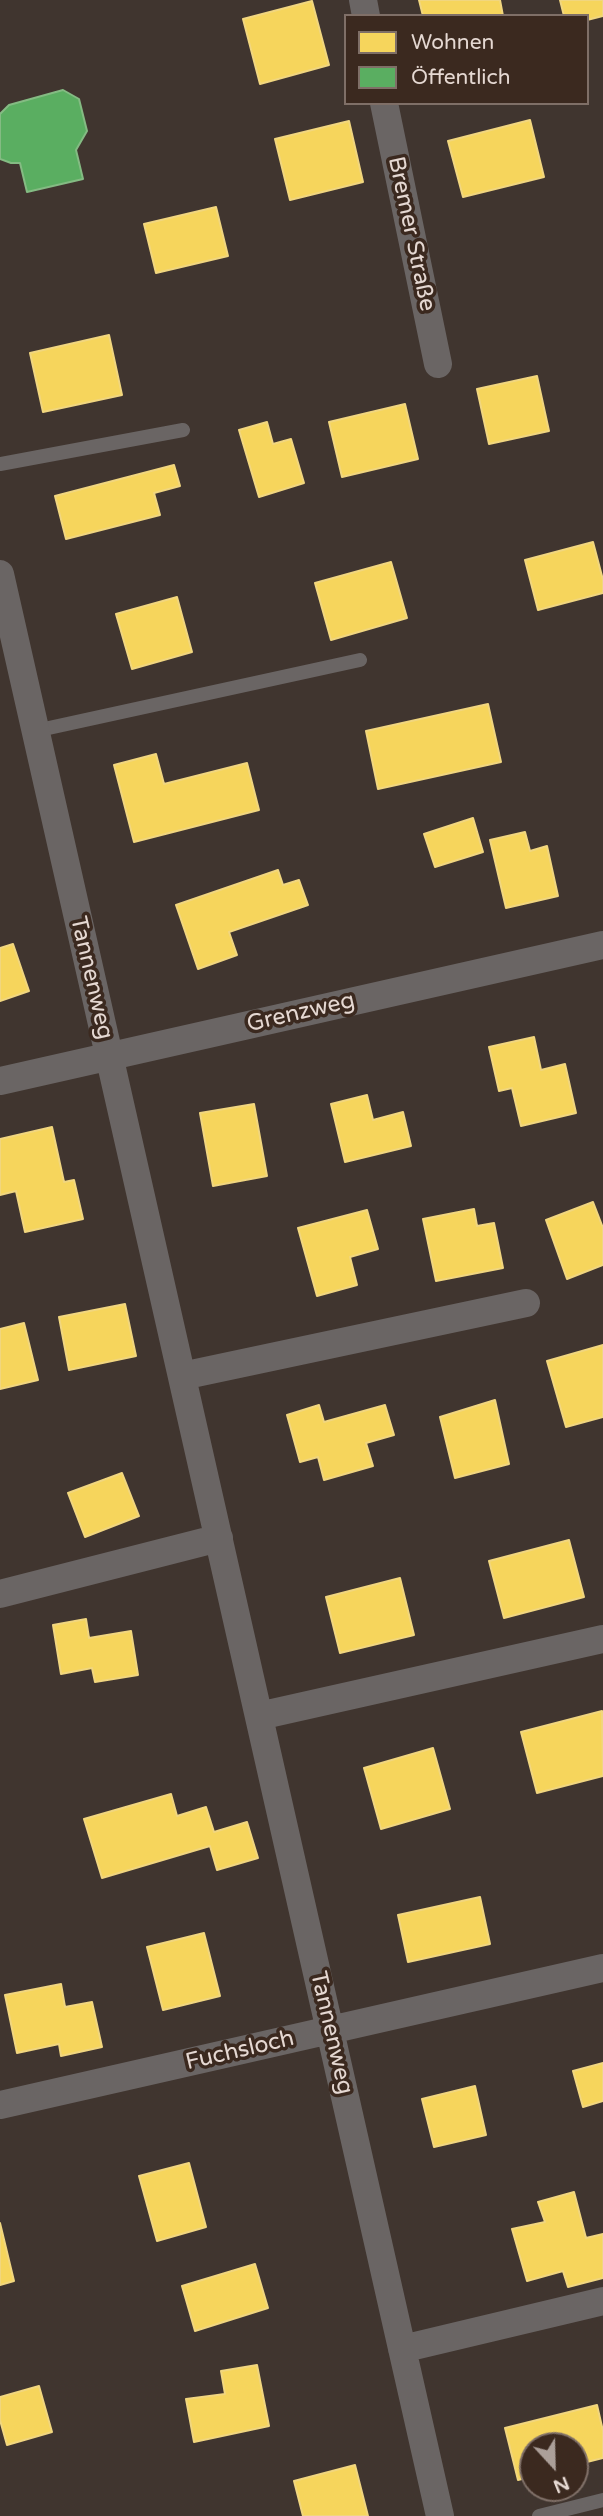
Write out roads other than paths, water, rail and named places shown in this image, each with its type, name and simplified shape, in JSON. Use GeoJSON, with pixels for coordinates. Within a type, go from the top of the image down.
{"type":"FeatureCollection","features":[{"type":"Feature","properties":{"kind":"street","name":"Bremer Straße"},"geometry":{"type":"LineString","coordinates":[[384,105],[438,364]]}},
{"type":"Feature","properties":{"kind":"street","name":"Tannenweg"},"geometry":{"type":"LineString","coordinates":[[1,579],[440,2516]]}},
{"type":"Feature","properties":{"kind":"street","name":"Grenzweg"},"geometry":{"type":"LineString","coordinates":[[0,1081],[603,945]]}},
{"type":"Feature","properties":{"kind":"street"},"geometry":{"type":"LineString","coordinates":[[181,1376],[526,1303]]}},
{"type":"Feature","properties":{"kind":"street"},"geometry":{"type":"LineString","coordinates":[[0,1594],[219,1538]]}},
{"type":"Feature","properties":{"kind":"street"},"geometry":{"type":"LineString","coordinates":[[259,1716],[603,1639]]}},
{"type":"Feature","properties":{"kind":"street","name":"Fuchsloch"},"geometry":{"type":"LineString","coordinates":[[0,2105],[603,1968]]}},
{"type":"Feature","properties":{"kind":"street"},"geometry":{"type":"LineString","coordinates":[[402,2349],[603,2301]]}},
{"type":"Feature","properties":{"kind":"lane"},"geometry":{"type":"LineString","coordinates":[[0,464],[183,430]]}},
{"type":"Feature","properties":{"kind":"lane"},"geometry":{"type":"LineString","coordinates":[[35,732],[360,660]]}},
{"type":"Feature","properties":{"kind":"lane"},"geometry":{"type":"LineString","coordinates":[[539,2516],[603,2500]]}}]}
